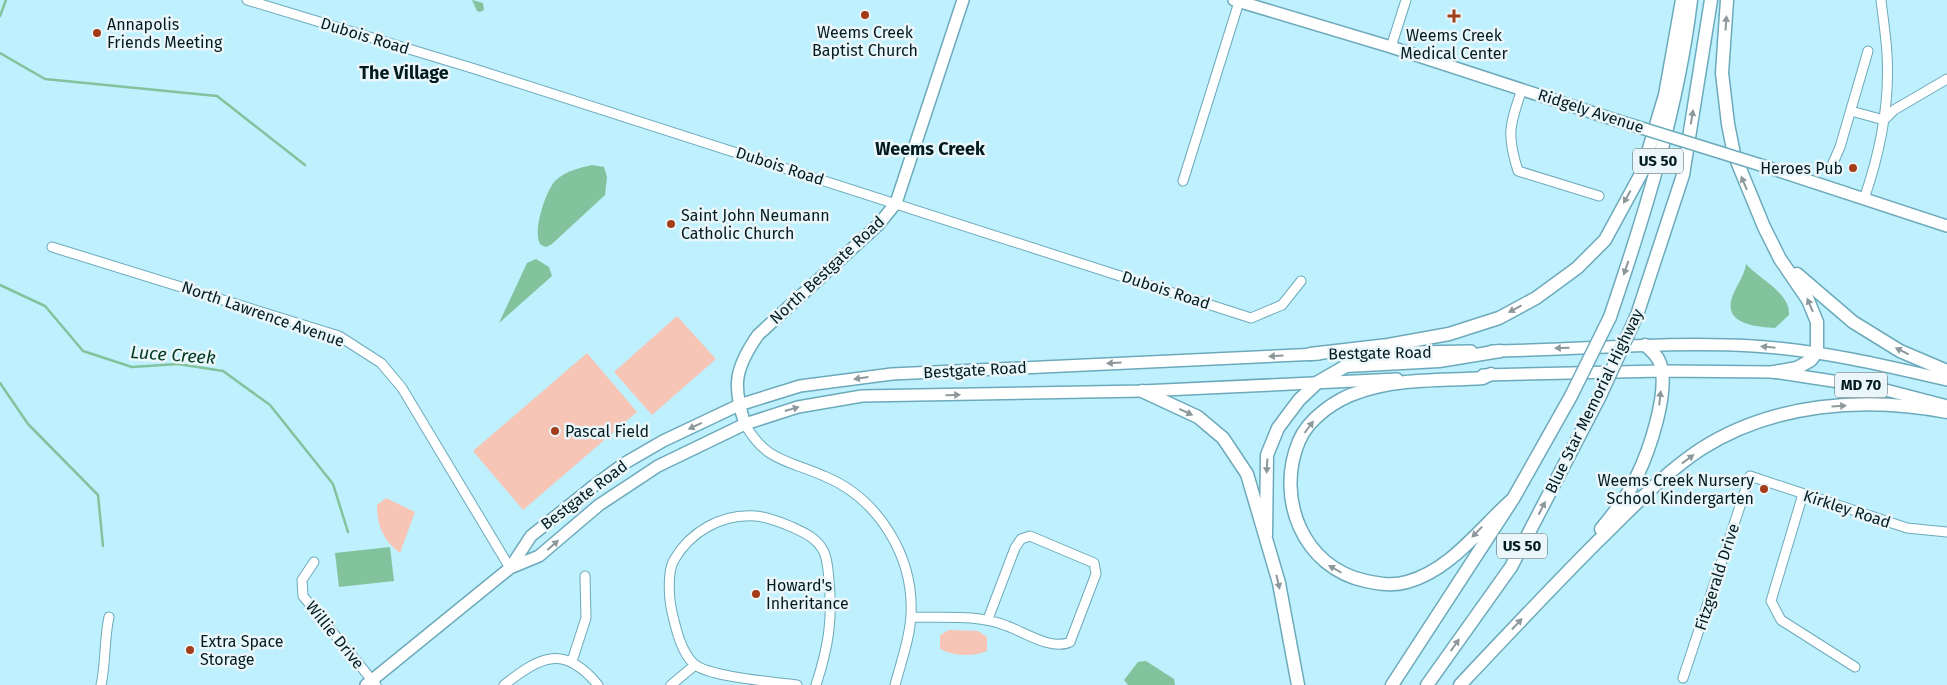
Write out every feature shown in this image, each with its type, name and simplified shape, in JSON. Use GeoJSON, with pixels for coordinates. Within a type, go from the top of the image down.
{"type":"FeatureCollection","features":[{"type":"Feature","properties":{"kind":"highway"},"geometry":{"type":"LineString","coordinates":[[1310,354],[1388,345],[1448,334],[1499,318],[1536,298],[1577,268],[1605,240],[1642,172],[1665,95],[1682,0]]}},
{"type":"Feature","properties":{"kind":"highway","name":"Blue Star Memorial Highway"},"geometry":{"type":"LineString","coordinates":[[1392,685],[1513,499],[1571,396],[1610,317],[1643,218],[1678,78],[1691,0]]}},
{"type":"Feature","properties":{"kind":"highway","name":"Blue Star Memorial Highway"},"geometry":{"type":"LineString","coordinates":[[1427,685],[1511,567],[1600,396],[1637,315],[1683,175],[1711,0]]}},
{"type":"Feature","properties":{"kind":"highway"},"geometry":{"type":"LineString","coordinates":[[1727,0],[1722,73],[1728,124],[1734,154],[1764,227],[1780,259],[1808,300],[1816,322],[1817,352],[1811,360],[1797,368],[1774,372]]}},
{"type":"Feature","properties":{"kind":"highway"},"geometry":{"type":"LineString","coordinates":[[1780,259],[1852,322],[1900,351],[1947,371]]}},
{"type":"Feature","properties":{"kind":"highway"},"geometry":{"type":"LineString","coordinates":[[1551,588],[1618,507],[1636,479],[1655,431],[1661,397],[1662,370],[1656,356],[1645,345]]}},
{"type":"Feature","properties":{"kind":"highway"},"geometry":{"type":"LineString","coordinates":[[1266,535],[1267,455],[1278,428],[1299,400],[1318,382],[1346,366],[1439,361],[1500,351]]}},
{"type":"Feature","properties":{"kind":"highway"},"geometry":{"type":"LineString","coordinates":[[1491,374],[1483,378],[1387,385],[1358,392],[1340,400],[1316,418],[1299,440],[1292,468],[1290,495],[1303,539],[1317,556],[1354,579],[1384,585],[1406,582],[1432,572],[1461,549],[1513,499]]}},
{"type":"Feature","properties":{"kind":"highway"},"geometry":{"type":"LineString","coordinates":[[1142,391],[1198,417],[1223,438],[1247,474],[1279,583],[1298,685]]}},
{"type":"Feature","properties":{"kind":"highway"},"geometry":{"type":"LineString","coordinates":[[1460,685],[1551,588],[1659,483],[1702,449],[1727,435],[1790,412],[1820,407],[1875,404],[1923,407],[1947,412]]}},
{"type":"Feature","properties":{"kind":"main road","name":"North Bestgate Road"},"geometry":{"type":"LineString","coordinates":[[745,424],[739,405],[736,379],[744,356],[758,335],[879,224],[896,203],[963,0]]}},
{"type":"Feature","properties":{"kind":"main road","name":"Ridgely Avenue"},"geometry":{"type":"LineString","coordinates":[[1236,1],[1391,47],[1947,226]]}},
{"type":"Feature","properties":{"kind":"main road","name":"MD 70"},"geometry":{"type":"LineString","coordinates":[[1500,351],[1645,345],[1754,346],[1817,352],[1947,380]]}},
{"type":"Feature","properties":{"kind":"main road","name":"Bestgate Road"},"geometry":{"type":"LineString","coordinates":[[372,683],[510,568],[531,536],[618,468],[663,441],[739,405],[800,386],[892,374],[1310,354],[1500,351]]}},
{"type":"Feature","properties":{"kind":"main road","name":"MD 70"},"geometry":{"type":"LineString","coordinates":[[1491,374],[1662,370],[1774,372],[1878,388],[1947,406]]}},
{"type":"Feature","properties":{"kind":"main road","name":"Bestgate Road"},"geometry":{"type":"LineString","coordinates":[[510,568],[539,556],[599,505],[658,466],[745,424],[798,407],[862,396],[1142,391],[1491,374]]}},
{"type":"Feature","properties":{"kind":"street","name":"Dubois Road"},"geometry":{"type":"LineString","coordinates":[[247,0],[475,69],[1251,318],[1282,305],[1301,281]]}},
{"type":"Feature","properties":{"kind":"street"},"geometry":{"type":"LineString","coordinates":[[1391,47],[1406,0]]}},
{"type":"Feature","properties":{"kind":"street"},"geometry":{"type":"LineString","coordinates":[[1864,199],[1875,166],[1884,120],[1887,55],[1881,0]]}},
{"type":"Feature","properties":{"kind":"street"},"geometry":{"type":"LineString","coordinates":[[1184,181],[1236,1]]}},
{"type":"Feature","properties":{"kind":"street"},"geometry":{"type":"LineString","coordinates":[[1833,163],[1851,111],[1868,51]]}},
{"type":"Feature","properties":{"kind":"street"},"geometry":{"type":"LineString","coordinates":[[1884,120],[1894,110],[1947,79]]}},
{"type":"Feature","properties":{"kind":"street"},"geometry":{"type":"LineString","coordinates":[[1522,89],[1509,126],[1510,146],[1518,171],[1599,196]]}},
{"type":"Feature","properties":{"kind":"street"},"geometry":{"type":"LineString","coordinates":[[1851,111],[1884,120]]}},
{"type":"Feature","properties":{"kind":"street","name":"North Lawrence Avenue"},"geometry":{"type":"LineString","coordinates":[[52,247],[339,336],[381,364],[402,388],[510,568]]}},
{"type":"Feature","properties":{"kind":"street"},"geometry":{"type":"LineString","coordinates":[[745,424],[757,444],[773,457],[826,476],[860,498],[876,514],[891,534],[904,564],[911,598],[911,617],[895,685]]}},
{"type":"Feature","properties":{"kind":"street","name":"Kirkley Road"},"geometry":{"type":"LineString","coordinates":[[1750,476],[1907,528],[1947,532]]}},
{"type":"Feature","properties":{"kind":"street","name":"Fitzgerald Drive"},"geometry":{"type":"LineString","coordinates":[[1683,678],[1750,476]]}},
{"type":"Feature","properties":{"kind":"street"},"geometry":{"type":"LineString","coordinates":[[1803,494],[1771,601],[1781,620],[1855,667]]}},
{"type":"Feature","properties":{"kind":"street"},"geometry":{"type":"LineString","coordinates":[[797,685],[713,673],[695,665],[687,654],[676,628],[668,597],[673,562],[689,539],[707,526],[726,519],[754,516],[774,520],[809,534],[824,552],[828,564],[831,606],[829,640],[816,685]]}},
{"type":"Feature","properties":{"kind":"street"},"geometry":{"type":"LineString","coordinates":[[911,617],[988,619],[1051,643],[1063,645],[1070,642],[1096,574],[1094,564],[1030,536],[1021,539],[1015,548],[988,619]]}},
{"type":"Feature","properties":{"kind":"street","name":"Willie Drive"},"geometry":{"type":"LineString","coordinates":[[314,562],[302,580],[303,596],[372,683]]}},
{"type":"Feature","properties":{"kind":"street"},"geometry":{"type":"LineString","coordinates":[[572,661],[586,618],[586,576]]}},
{"type":"Feature","properties":{"kind":"street"},"geometry":{"type":"LineString","coordinates":[[101,685],[104,674],[104,639],[109,617]]}},
{"type":"Feature","properties":{"kind":"street"},"geometry":{"type":"LineString","coordinates":[[504,685],[529,665],[550,659],[572,661],[587,671],[598,685]]}},
{"type":"Feature","properties":{"kind":"street"},"geometry":{"type":"LineString","coordinates":[[672,685],[695,665]]}},
{"type":"Feature","properties":{"kind":"shaded area"},"geometry":{"type":"Polygon","coordinates":[[[472,0],[483,3],[484,10],[477,11],[472,0]]]}},
{"type":"Feature","properties":{"kind":"shaded area"},"geometry":{"type":"Polygon","coordinates":[[[592,165],[604,167],[607,177],[605,195],[552,244],[546,247],[541,245],[538,240],[539,222],[544,202],[552,185],[568,172],[592,165]]]}},
{"type":"Feature","properties":{"kind":"shaded area"},"geometry":{"type":"Polygon","coordinates":[[[536,259],[549,267],[552,276],[499,323],[527,263],[536,259]]]}},
{"type":"Feature","properties":{"kind":"shaded area"},"geometry":{"type":"Polygon","coordinates":[[[1746,264],[1780,293],[1785,300],[1789,315],[1775,328],[1745,323],[1733,315],[1731,301],[1746,264]]]}},
{"type":"Feature","properties":{"kind":"shaded area"},"geometry":{"type":"Polygon","coordinates":[[[677,316],[716,359],[652,415],[614,372],[677,316]]]}},
{"type":"Feature","properties":{"kind":"shaded area","name":"Pascal Field"},"geometry":{"type":"Polygon","coordinates":[[[587,353],[637,412],[523,510],[473,451],[587,353]]]}},
{"type":"Feature","properties":{"kind":"shaded area"},"geometry":{"type":"Polygon","coordinates":[[[386,498],[415,512],[400,553],[385,538],[378,520],[377,505],[386,498]]]}},
{"type":"Feature","properties":{"kind":"shaded area"},"geometry":{"type":"Polygon","coordinates":[[[390,547],[394,581],[339,587],[335,553],[390,547]]]}},
{"type":"Feature","properties":{"kind":"shaded area"},"geometry":{"type":"Polygon","coordinates":[[[949,630],[978,631],[987,637],[987,651],[963,655],[940,649],[940,635],[949,630]]]}},
{"type":"Feature","properties":{"kind":"shaded area"},"geometry":{"type":"Polygon","coordinates":[[[1146,661],[1174,679],[1175,685],[1128,685],[1124,680],[1138,662],[1146,661]]]}},
{"type":"Feature","properties":{"kind":"waterway","name":"Luce Creek"},"geometry":{"type":"LineString","coordinates":[[0,16],[6,0]]}},
{"type":"Feature","properties":{"kind":"waterway"},"geometry":{"type":"LineString","coordinates":[[0,53],[45,79],[217,96],[305,165]]}},
{"type":"Feature","properties":{"kind":"waterway","name":"Luce Creek"},"geometry":{"type":"LineString","coordinates":[[0,285],[45,306],[83,351],[132,367],[178,364],[223,371],[270,405],[333,484],[348,532]]}},
{"type":"Feature","properties":{"kind":"waterway"},"geometry":{"type":"LineString","coordinates":[[0,383],[28,424],[98,495],[103,546]]}},
{"type":"Feature","properties":{"kind":"place","name":"Weems Creek Baptist Church"},"geometry":{"type":"Point","coordinates":[865,15]}},
{"type":"Feature","properties":{"kind":"place","name":"Weems Creek Medical Center"},"geometry":{"type":"Point","coordinates":[1454,16]}},
{"type":"Feature","properties":{"kind":"place","name":"Annapolis Friends Meeting"},"geometry":{"type":"Point","coordinates":[97,33]}},
{"type":"Feature","properties":{"kind":"place","name":"Heroes Pub"},"geometry":{"type":"Point","coordinates":[1853,168]}},
{"type":"Feature","properties":{"kind":"place","name":"Saint John Neumann Catholic Church"},"geometry":{"type":"Point","coordinates":[671,224]}},
{"type":"Feature","properties":{"kind":"place","name":"Pascal Field"},"geometry":{"type":"Point","coordinates":[555,431]}},
{"type":"Feature","properties":{"kind":"place","name":"Weems Creek Nursery School Kindergarten"},"geometry":{"type":"Point","coordinates":[1764,489]}},
{"type":"Feature","properties":{"kind":"place","name":"Howard's Inheritance"},"geometry":{"type":"Point","coordinates":[756,594]}},
{"type":"Feature","properties":{"kind":"place","name":"Extra Space Storage"},"geometry":{"type":"Point","coordinates":[190,650]}},
{"type":"Feature","properties":{"kind":"district","name":"The Village"},"geometry":{"type":"Point","coordinates":[404,73]}},
{"type":"Feature","properties":{"kind":"district","name":"Weems Creek"},"geometry":{"type":"Point","coordinates":[930,149]}}]}
